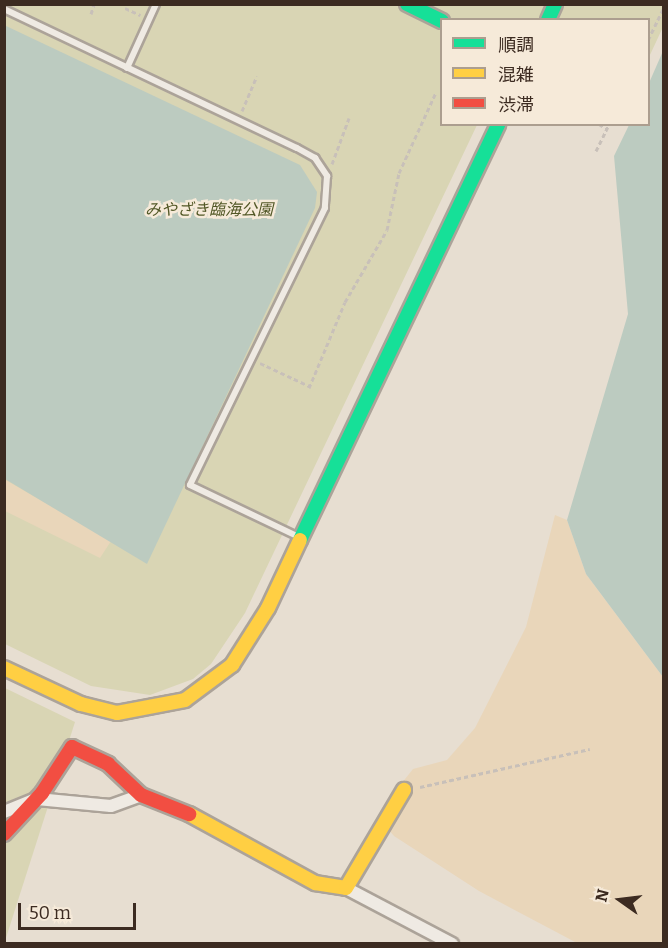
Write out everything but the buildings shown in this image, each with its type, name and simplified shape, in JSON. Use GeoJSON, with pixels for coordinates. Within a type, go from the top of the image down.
{"type":"FeatureCollection","features":[{"type":"Feature","properties":{"kind":"street"},"geometry":{"type":"LineString","coordinates":[[407,4],[440,20]]}},
{"type":"Feature","properties":{"kind":"street"},"geometry":{"type":"LineString","coordinates":[[549,18],[555,4]]}},
{"type":"Feature","properties":{"kind":"street"},"geometry":{"type":"LineString","coordinates":[[4,668],[81,704],[117,713],[185,700],[232,665],[252,638],[497,126]]}},
{"type":"Feature","properties":{"kind":"street"},"geometry":{"type":"LineString","coordinates":[[4,834],[37,799],[72,747],[108,764],[141,795],[216,825],[315,883],[346,888],[452,944]]}},
{"type":"Feature","properties":{"kind":"street"},"geometry":{"type":"LineString","coordinates":[[346,888],[404,790]]}},
{"type":"Feature","properties":{"kind":"street"},"geometry":{"type":"LineString","coordinates":[[4,812],[37,799],[111,806],[141,795]]}},
{"type":"Feature","properties":{"kind":"lane"},"geometry":{"type":"LineString","coordinates":[[127,68],[156,4]]}},
{"type":"Feature","properties":{"kind":"lane"},"geometry":{"type":"LineString","coordinates":[[4,9],[315,158],[327,176],[325,208],[190,485],[301,538]]}},
{"type":"Feature","properties":{"kind":"path"},"geometry":{"type":"LineString","coordinates":[[91,14],[94,4]]}},
{"type":"Feature","properties":{"kind":"path"},"geometry":{"type":"LineString","coordinates":[[650,35],[663,7]]}},
{"type":"Feature","properties":{"kind":"path"},"geometry":{"type":"LineString","coordinates":[[238,120],[257,76]]}},
{"type":"Feature","properties":{"kind":"path"},"geometry":{"type":"LineString","coordinates":[[251,359],[309,387],[345,302],[387,230],[399,173],[436,92]]}},
{"type":"Feature","properties":{"kind":"path"},"geometry":{"type":"LineString","coordinates":[[327,176],[349,118]]}},
{"type":"Feature","properties":{"kind":"path"},"geometry":{"type":"LineString","coordinates":[[596,152],[608,127]]}},
{"type":"Feature","properties":{"kind":"path"},"geometry":{"type":"LineString","coordinates":[[404,790],[590,749]]}},
{"type":"Feature","properties":{"kind":"green space","name":"みやざき臨海公園"},"geometry":{"type":"Polygon","coordinates":[[[4,5],[663,5],[663,27],[650,55],[650,18],[440,18],[440,126],[477,126],[245,613],[211,664],[193,679],[150,695],[91,686],[5,644],[4,5]]]}},
{"type":"Feature","properties":{"kind":"green space"},"geometry":{"type":"Polygon","coordinates":[[[5,688],[75,722],[5,941],[5,688]]]}},
{"type":"Feature","properties":{"kind":"sand"},"geometry":{"type":"Polygon","coordinates":[[[4,479],[111,541],[100,558],[5,511],[4,479]]]}},
{"type":"Feature","properties":{"kind":"sand"},"geometry":{"type":"Polygon","coordinates":[[[555,515],[567,520],[586,574],[663,677],[663,943],[577,943],[479,891],[394,836],[382,822],[382,808],[413,769],[447,760],[475,728],[526,627],[555,515]]]}},
{"type":"Feature","properties":{"kind":"shaded area"},"geometry":{"type":"Polygon","coordinates":[[[4,25],[300,165],[317,192],[315,208],[147,564],[5,479],[4,25]]]}},
{"type":"Feature","properties":{"kind":"shaded area"},"geometry":{"type":"Polygon","coordinates":[[[663,51],[663,677],[586,574],[567,520],[628,314],[614,156],[629,126],[650,126],[650,81],[663,51]]]}},
{"type":"Feature","properties":{"kind":"traffic: fast"},"geometry":{"type":"LineString","coordinates":[[407,4],[440,20]]}},
{"type":"Feature","properties":{"kind":"traffic: fast"},"geometry":{"type":"LineString","coordinates":[[549,18],[555,4]]}},
{"type":"Feature","properties":{"kind":"traffic: fast"},"geometry":{"type":"LineString","coordinates":[[300,540],[497,126]]}},
{"type":"Feature","properties":{"kind":"traffic: slow"},"geometry":{"type":"LineString","coordinates":[[4,668],[81,704],[117,713],[185,700],[232,665],[268,608],[300,540]]}},
{"type":"Feature","properties":{"kind":"traffic: slow"},"geometry":{"type":"LineString","coordinates":[[189,814],[315,883],[346,888],[404,790]]}},
{"type":"Feature","properties":{"kind":"traffic: jam"},"geometry":{"type":"LineString","coordinates":[[4,834],[42,793],[72,747],[108,764],[141,795],[189,814]]}}]}
